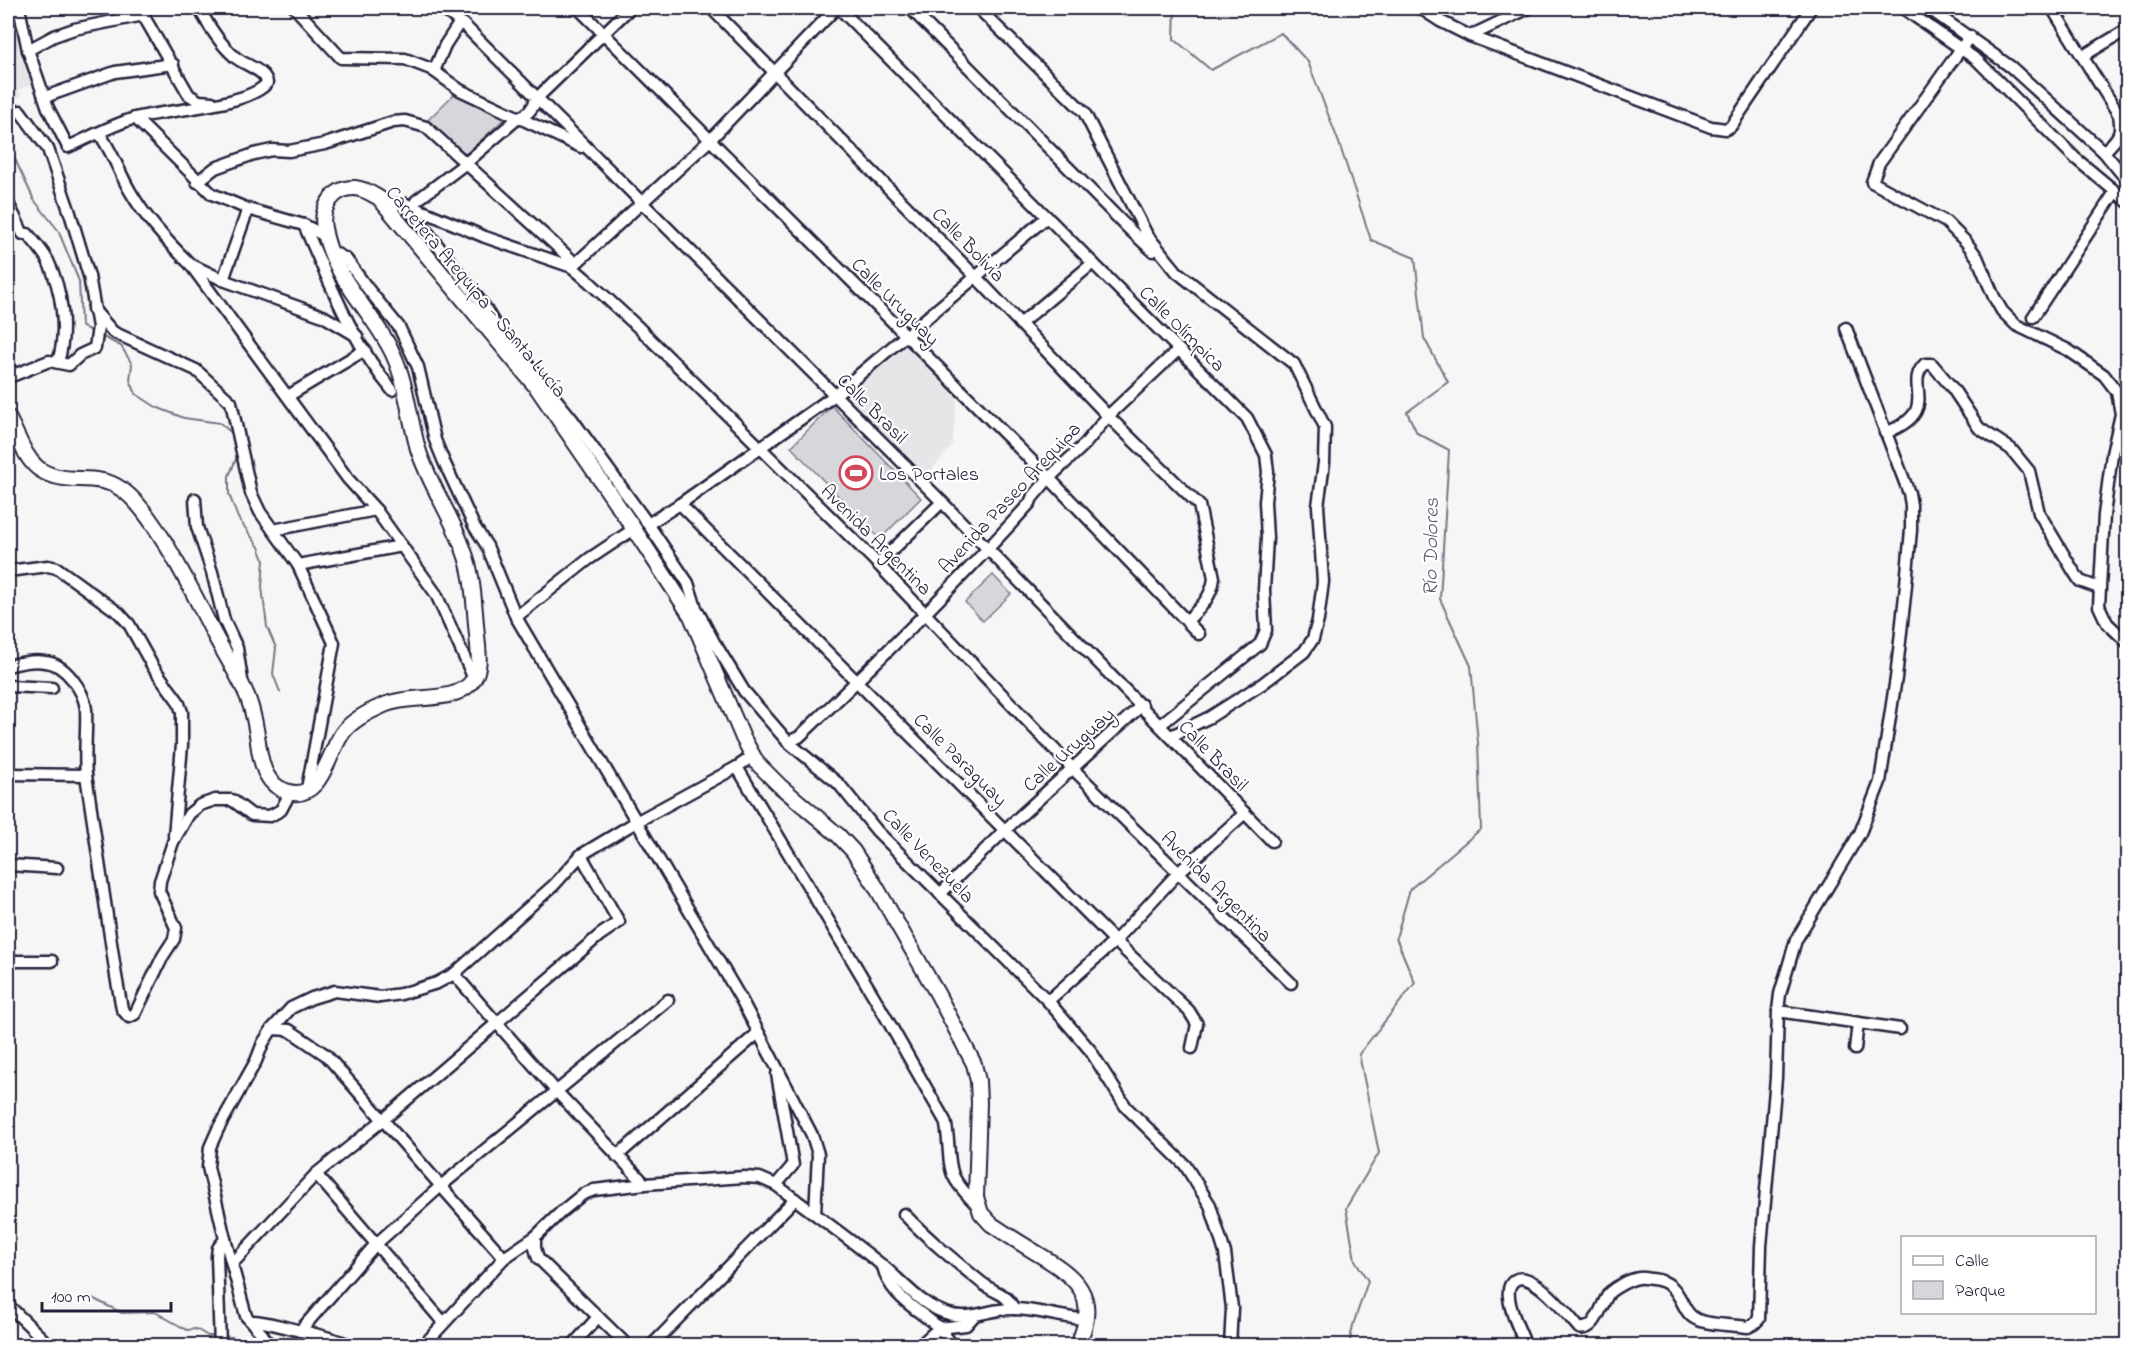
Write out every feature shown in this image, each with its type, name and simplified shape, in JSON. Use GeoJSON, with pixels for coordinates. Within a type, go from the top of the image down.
{"type":"FeatureCollection","features":[{"type":"Feature","properties":{"kind":"main road","name":"Carretera Arequipa - Santa Lucía"},"geometry":{"type":"LineString","coordinates":[[474,679],[479,664],[472,587],[465,552],[420,453],[402,380],[391,351],[345,283],[325,236],[324,209],[334,196],[342,191],[357,188],[368,191],[379,198],[537,388],[681,600],[700,635],[753,756],[762,769],[838,835],[853,851],[875,885],[974,1064],[979,1090],[975,1187],[978,1207]]}},
{"type":"Feature","properties":{"kind":"main road"},"geometry":{"type":"LineString","coordinates":[[8,417],[27,455],[38,469],[56,478],[111,483],[121,488],[135,502],[165,543],[242,686],[251,710],[265,772],[275,786],[290,793],[307,789],[321,777],[340,736],[356,721],[378,708],[394,701],[413,697],[449,696],[469,686],[474,679]]}},
{"type":"Feature","properties":{"kind":"main road"},"geometry":{"type":"LineString","coordinates":[[978,1207],[984,1218],[991,1224],[1074,1278],[1084,1298],[1086,1319],[1077,1346]]}},
{"type":"Feature","properties":{"kind":"street"},"geometry":{"type":"LineString","coordinates":[[19,8],[28,50],[48,108],[68,147],[135,118],[193,110],[258,91],[267,83],[264,74],[235,57],[213,33],[199,8]]}},
{"type":"Feature","properties":{"kind":"street"},"geometry":{"type":"LineString","coordinates":[[295,8],[341,58],[405,59],[434,71],[460,90],[588,151]]}},
{"type":"Feature","properties":{"kind":"street","name":"Calle Brasil"},"geometry":{"type":"LineString","coordinates":[[441,8],[460,22],[836,395],[1142,705],[1272,841]]}},
{"type":"Feature","properties":{"kind":"street","name":"Calle Uruguay"},"geometry":{"type":"LineString","coordinates":[[578,8],[1049,478],[1199,634]]}},
{"type":"Feature","properties":{"kind":"street"},"geometry":{"type":"LineString","coordinates":[[630,8],[536,99],[534,107],[526,116],[518,118],[466,163],[411,203],[494,323],[572,419],[648,524],[688,583],[696,608],[716,645]]}},
{"type":"Feature","properties":{"kind":"street","name":"Calle Bolivia"},"geometry":{"type":"LineString","coordinates":[[711,8],[775,70],[1108,416],[1199,506],[1214,578],[1213,589],[1209,597],[1187,621]]}},
{"type":"Feature","properties":{"kind":"street"},"geometry":{"type":"LineString","coordinates":[[197,182],[215,168],[254,154],[272,150],[289,151],[325,144],[371,128],[405,121],[426,127],[573,265],[710,140],[837,8]]}},
{"type":"Feature","properties":{"kind":"street","name":"Calle Olímpica"},"geometry":{"type":"LineString","coordinates":[[837,8],[1246,418],[1266,455],[1268,472],[1264,502],[1267,538],[1264,590],[1266,630],[1260,644],[1160,725]]}},
{"type":"Feature","properties":{"kind":"street"},"geometry":{"type":"LineString","coordinates":[[910,8],[1131,231],[1177,272],[1294,364],[1325,427],[1324,463],[1318,506],[1323,582],[1313,639],[1304,652],[1262,684],[1210,717],[1171,736]]}},
{"type":"Feature","properties":{"kind":"street"},"geometry":{"type":"LineString","coordinates":[[978,8],[1084,112],[1147,235],[1177,272]]}},
{"type":"Feature","properties":{"kind":"street"},"geometry":{"type":"LineString","coordinates":[[1420,8],[1470,36],[1711,127],[1726,129],[1731,126],[1811,8]]}},
{"type":"Feature","properties":{"kind":"street"},"geometry":{"type":"LineString","coordinates":[[1470,36],[1529,8]]}},
{"type":"Feature","properties":{"kind":"street"},"geometry":{"type":"LineString","coordinates":[[1903,8],[1977,60],[2075,158],[2127,202]]}},
{"type":"Feature","properties":{"kind":"street"},"geometry":{"type":"LineString","coordinates":[[1928,8],[2011,67],[2104,152],[2127,178]]}},
{"type":"Feature","properties":{"kind":"street"},"geometry":{"type":"LineString","coordinates":[[2052,8],[2119,115],[2121,127],[2119,135],[2104,152]]}},
{"type":"Feature","properties":{"kind":"street"},"geometry":{"type":"LineString","coordinates":[[28,50],[54,36],[74,29],[141,11],[189,95],[199,101],[222,102]]}},
{"type":"Feature","properties":{"kind":"street"},"geometry":{"type":"LineString","coordinates":[[434,71],[445,45],[460,22]]}},
{"type":"Feature","properties":{"kind":"street"},"geometry":{"type":"LineString","coordinates":[[2083,56],[2127,29]]}},
{"type":"Feature","properties":{"kind":"street"},"geometry":{"type":"LineString","coordinates":[[1970,36],[1879,163],[1872,182],[1881,189],[1946,222],[1977,256],[2002,311],[2016,325],[2068,350],[2104,375],[2116,392],[2121,414],[2112,454],[2104,515],[2099,606],[2107,623],[2127,644]]}},
{"type":"Feature","properties":{"kind":"street"},"geometry":{"type":"LineString","coordinates":[[45,97],[116,72],[173,64]]}},
{"type":"Feature","properties":{"kind":"street"},"geometry":{"type":"LineString","coordinates":[[8,366],[14,375],[50,361],[69,365],[80,355],[95,348],[98,334],[88,276],[48,149],[20,111]]}},
{"type":"Feature","properties":{"kind":"street"},"geometry":{"type":"LineString","coordinates":[[135,118],[197,182],[212,194],[248,209],[304,225],[325,236]]}},
{"type":"Feature","properties":{"kind":"street"},"geometry":{"type":"LineString","coordinates":[[99,133],[110,148],[128,188],[142,210],[165,239],[190,264],[348,479],[376,510],[436,594],[474,679]]}},
{"type":"Feature","properties":{"kind":"street"},"geometry":{"type":"LineString","coordinates":[[2033,317],[2115,192]]}},
{"type":"Feature","properties":{"kind":"street"},"geometry":{"type":"LineString","coordinates":[[8,202],[24,234],[28,234],[47,260],[59,290],[63,348],[58,362]]}},
{"type":"Feature","properties":{"kind":"street","name":"Avenida Argentina"},"geometry":{"type":"LineString","coordinates":[[385,205],[411,203],[485,237],[573,265],[878,564],[1073,768],[1291,983]]}},
{"type":"Feature","properties":{"kind":"street"},"geometry":{"type":"LineString","coordinates":[[223,280],[248,209]]}},
{"type":"Feature","properties":{"kind":"street"},"geometry":{"type":"LineString","coordinates":[[648,524],[836,395],[1047,217]]}},
{"type":"Feature","properties":{"kind":"street"},"geometry":{"type":"LineString","coordinates":[[304,225],[336,296],[373,367],[392,390]]}},
{"type":"Feature","properties":{"kind":"street"},"geometry":{"type":"LineString","coordinates":[[331,251],[346,259],[399,327],[418,367],[435,440],[474,526],[487,546],[516,617],[718,958],[774,1059],[812,1135],[818,1154],[814,1214]]}},
{"type":"Feature","properties":{"kind":"street"},"geometry":{"type":"LineString","coordinates":[[1020,324],[1093,263]]}},
{"type":"Feature","properties":{"kind":"street"},"geometry":{"type":"LineString","coordinates":[[190,264],[223,280],[323,316],[358,336]]}},
{"type":"Feature","properties":{"kind":"street"},"geometry":{"type":"LineString","coordinates":[[93,309],[113,332],[196,370],[231,402],[251,493],[260,512],[298,565],[334,644],[307,789]]}},
{"type":"Feature","properties":{"kind":"street"},"geometry":{"type":"LineString","coordinates":[[1526,1346],[1509,1298],[1509,1287],[1514,1280],[1519,1278],[1526,1278],[1540,1287],[1580,1328],[1584,1329],[1594,1321],[1609,1293],[1639,1278],[1667,1282],[1675,1290],[1690,1314],[1698,1320],[1748,1327],[1759,1319],[1761,1246],[1776,1078],[1778,1011],[1784,977],[1796,940],[1860,833],[1880,782],[1896,678],[1911,530],[1909,493],[1846,328]]}},
{"type":"Feature","properties":{"kind":"street"},"geometry":{"type":"LineString","coordinates":[[288,396],[365,350]]}},
{"type":"Feature","properties":{"kind":"street","name":"Avenida Paseo Arequipa"},"geometry":{"type":"LineString","coordinates":[[788,742],[800,737],[857,682],[988,550],[1049,478],[1085,444],[1108,416],[1178,350]]}},
{"type":"Feature","properties":{"kind":"street"},"geometry":{"type":"LineString","coordinates":[[1885,433],[1900,428],[1915,414],[1918,406],[1918,374],[1925,364],[1932,364],[1953,389],[1979,428],[2011,449],[2029,471],[2039,513],[2074,572],[2080,581],[2099,588]]}},
{"type":"Feature","properties":{"kind":"street"},"geometry":{"type":"LineString","coordinates":[[195,499],[197,527],[212,572],[224,620],[237,648],[242,686]]}},
{"type":"Feature","properties":{"kind":"street"},"geometry":{"type":"LineString","coordinates":[[878,564],[942,502]]}},
{"type":"Feature","properties":{"kind":"street","name":"Calle Paraguay"},"geometry":{"type":"LineString","coordinates":[[680,504],[1115,941],[1195,1018],[1197,1024],[1192,1048]]}},
{"type":"Feature","properties":{"kind":"street"},"geometry":{"type":"LineString","coordinates":[[273,530],[376,510]]}},
{"type":"Feature","properties":{"kind":"street"},"geometry":{"type":"LineString","coordinates":[[516,617],[589,559],[634,529]]}},
{"type":"Feature","properties":{"kind":"street"},"geometry":{"type":"LineString","coordinates":[[298,565],[402,546]]}},
{"type":"Feature","properties":{"kind":"street"},"geometry":{"type":"LineString","coordinates":[[8,571],[48,566],[57,568],[119,613],[129,624],[153,667],[178,701],[182,712],[182,745],[174,842]]}},
{"type":"Feature","properties":{"kind":"street","name":"Calle Venezuela"},"geometry":{"type":"LineString","coordinates":[[700,635],[716,645],[744,692],[788,742],[839,784],[877,831],[1048,1001],[1090,1050],[1126,1107],[1185,1165],[1210,1205],[1225,1253],[1232,1308],[1230,1346]]}},
{"type":"Feature","properties":{"kind":"street"},"geometry":{"type":"LineString","coordinates":[[8,666],[46,662],[57,666],[82,693],[86,708],[84,754],[86,775],[116,976],[122,1009],[129,1017],[135,1014],[163,956],[174,939],[176,928],[159,891],[160,881],[174,842],[189,814],[200,805],[215,800],[232,800],[252,815],[270,816],[281,810],[290,793]]}},
{"type":"Feature","properties":{"kind":"street"},"geometry":{"type":"LineString","coordinates":[[8,686],[52,688]]}},
{"type":"Feature","properties":{"kind":"street","name":"Calle Uruguay"},"geometry":{"type":"LineString","coordinates":[[940,894],[1006,829],[1142,705]]}},
{"type":"Feature","properties":{"kind":"street"},"geometry":{"type":"LineString","coordinates":[[266,1346],[267,1342],[262,1334],[246,1316],[208,1167],[210,1148],[218,1129],[272,1029],[291,1008],[335,991],[380,997],[425,988],[454,974],[554,885],[581,855],[753,756]]}},
{"type":"Feature","properties":{"kind":"street"},"geometry":{"type":"LineString","coordinates":[[736,767],[871,990],[945,1121],[950,1136],[951,1166],[954,1178],[978,1207]]}},
{"type":"Feature","properties":{"kind":"street"},"geometry":{"type":"LineString","coordinates":[[8,774],[86,775]]}},
{"type":"Feature","properties":{"kind":"street"},"geometry":{"type":"LineString","coordinates":[[1048,1001],[1115,941],[1178,873],[1245,813]]}},
{"type":"Feature","properties":{"kind":"street"},"geometry":{"type":"LineString","coordinates":[[232,1264],[315,1174],[383,1120],[592,942],[620,922],[581,855]]}},
{"type":"Feature","properties":{"kind":"street"},"geometry":{"type":"LineString","coordinates":[[8,865],[57,868]]}},
{"type":"Feature","properties":{"kind":"street"},"geometry":{"type":"LineString","coordinates":[[8,961],[52,962]]}},
{"type":"Feature","properties":{"kind":"street"},"geometry":{"type":"LineString","coordinates":[[454,974],[557,1092],[645,1184]]}},
{"type":"Feature","properties":{"kind":"street"},"geometry":{"type":"LineString","coordinates":[[300,1331],[375,1245],[442,1185],[668,1000]]}},
{"type":"Feature","properties":{"kind":"street"},"geometry":{"type":"LineString","coordinates":[[1778,1011],[1900,1029]]}},
{"type":"Feature","properties":{"kind":"street"},"geometry":{"type":"LineString","coordinates":[[1855,1049],[1858,1023]]}},
{"type":"Feature","properties":{"kind":"street"},"geometry":{"type":"LineString","coordinates":[[272,1029],[290,1030],[326,1055],[504,1258]]}},
{"type":"Feature","properties":{"kind":"street"},"geometry":{"type":"LineString","coordinates":[[617,1156],[758,1033]]}},
{"type":"Feature","properties":{"kind":"street"},"geometry":{"type":"LineString","coordinates":[[774,1059],[793,1165],[776,1185]]}},
{"type":"Feature","properties":{"kind":"street"},"geometry":{"type":"LineString","coordinates":[[315,1174],[442,1322]]}},
{"type":"Feature","properties":{"kind":"street"},"geometry":{"type":"LineString","coordinates":[[423,1346],[442,1322],[504,1258],[535,1237],[583,1194],[594,1190],[645,1184],[744,1177],[760,1178],[776,1185],[938,1310],[952,1315],[974,1316],[1014,1309],[1086,1319]]}},
{"type":"Feature","properties":{"kind":"street"},"geometry":{"type":"LineString","coordinates":[[651,1346],[795,1199]]}},
{"type":"Feature","properties":{"kind":"street"},"geometry":{"type":"LineString","coordinates":[[904,1214],[985,1286],[1004,1295],[1014,1309]]}},
{"type":"Feature","properties":{"kind":"street"},"geometry":{"type":"LineString","coordinates":[[535,1237],[538,1258],[628,1346]]}},
{"type":"Feature","properties":{"kind":"street"},"geometry":{"type":"LineString","coordinates":[[220,1346],[217,1256],[218,1248],[225,1239]]}},
{"type":"Feature","properties":{"kind":"street"},"geometry":{"type":"LineString","coordinates":[[883,1266],[886,1279],[899,1294],[912,1308],[939,1328],[953,1346]]}},
{"type":"Feature","properties":{"kind":"street"},"geometry":{"type":"LineString","coordinates":[[8,1305],[48,1344]]}},
{"type":"Feature","properties":{"kind":"street"},"geometry":{"type":"LineString","coordinates":[[919,1346],[939,1328],[966,1324],[974,1316]]}},
{"type":"Feature","properties":{"kind":"street"},"geometry":{"type":"LineString","coordinates":[[572,1346],[598,1317]]}},
{"type":"Feature","properties":{"kind":"street"},"geometry":{"type":"LineString","coordinates":[[250,1321],[279,1324],[323,1335],[353,1346]]}},
{"type":"Feature","properties":{"kind":"shaded area"},"geometry":{"type":"Polygon","coordinates":[[[8,8],[12,8],[32,84],[19,89],[21,97],[8,102],[8,8]]]}},
{"type":"Feature","properties":{"kind":"shaded area"},"geometry":{"type":"Polygon","coordinates":[[[905,344],[957,396],[952,446],[926,476],[844,394],[905,344]]]}},
{"type":"Feature","properties":{"kind":"green space"},"geometry":{"type":"Polygon","coordinates":[[[455,93],[506,117],[466,154],[427,121],[455,93]]]}},
{"type":"Feature","properties":{"kind":"green space","name":"Los Portales"},"geometry":{"type":"Polygon","coordinates":[[[832,406],[921,498],[880,539],[791,447],[832,406]]]}},
{"type":"Feature","properties":{"kind":"green space"},"geometry":{"type":"Polygon","coordinates":[[[993,575],[1011,594],[983,621],[965,602],[993,575]]]}},
{"type":"Feature","properties":{"kind":"waterway","name":"Río Dolores"},"geometry":{"type":"LineString","coordinates":[[1175,8],[1174,39],[1211,70],[1281,33],[1308,62],[1339,143],[1371,240],[1415,258],[1424,338],[1448,382],[1407,412],[1417,433],[1449,450],[1440,599],[1471,666],[1478,743],[1481,829],[1410,889],[1396,938],[1415,983],[1359,1054],[1379,1153],[1346,1208],[1355,1260],[1368,1281],[1353,1325],[1349,1346]]}},
{"type":"Feature","properties":{"kind":"waterway"},"geometry":{"type":"LineString","coordinates":[[8,144],[34,200],[58,230],[79,281],[81,326],[93,332]]}},
{"type":"Feature","properties":{"kind":"waterway"},"geometry":{"type":"LineString","coordinates":[[101,336],[121,346],[132,364],[130,380],[136,394],[156,407],[184,418],[220,423],[233,434]]}},
{"type":"Feature","properties":{"kind":"waterway"},"geometry":{"type":"LineString","coordinates":[[238,454],[229,476],[229,494],[238,518],[259,547],[264,560],[262,587],[267,627],[276,648],[273,674],[280,692]]}},
{"type":"Feature","properties":{"kind":"waterway"},"geometry":{"type":"LineString","coordinates":[[90,1297],[122,1313],[155,1312],[187,1330],[196,1329],[208,1336],[215,1336]]}},
{"type":"Feature","properties":{"kind":"waterway"},"geometry":{"type":"LineString","coordinates":[[224,1336],[263,1342]]}},
{"type":"Feature","properties":{"kind":"waterway"},"geometry":{"type":"LineString","coordinates":[[271,1343],[280,1345],[331,1344]]}},
{"type":"Feature","properties":{"kind":"place","name":"Los Portales"},"geometry":{"type":"Point","coordinates":[856,473]}}]}
